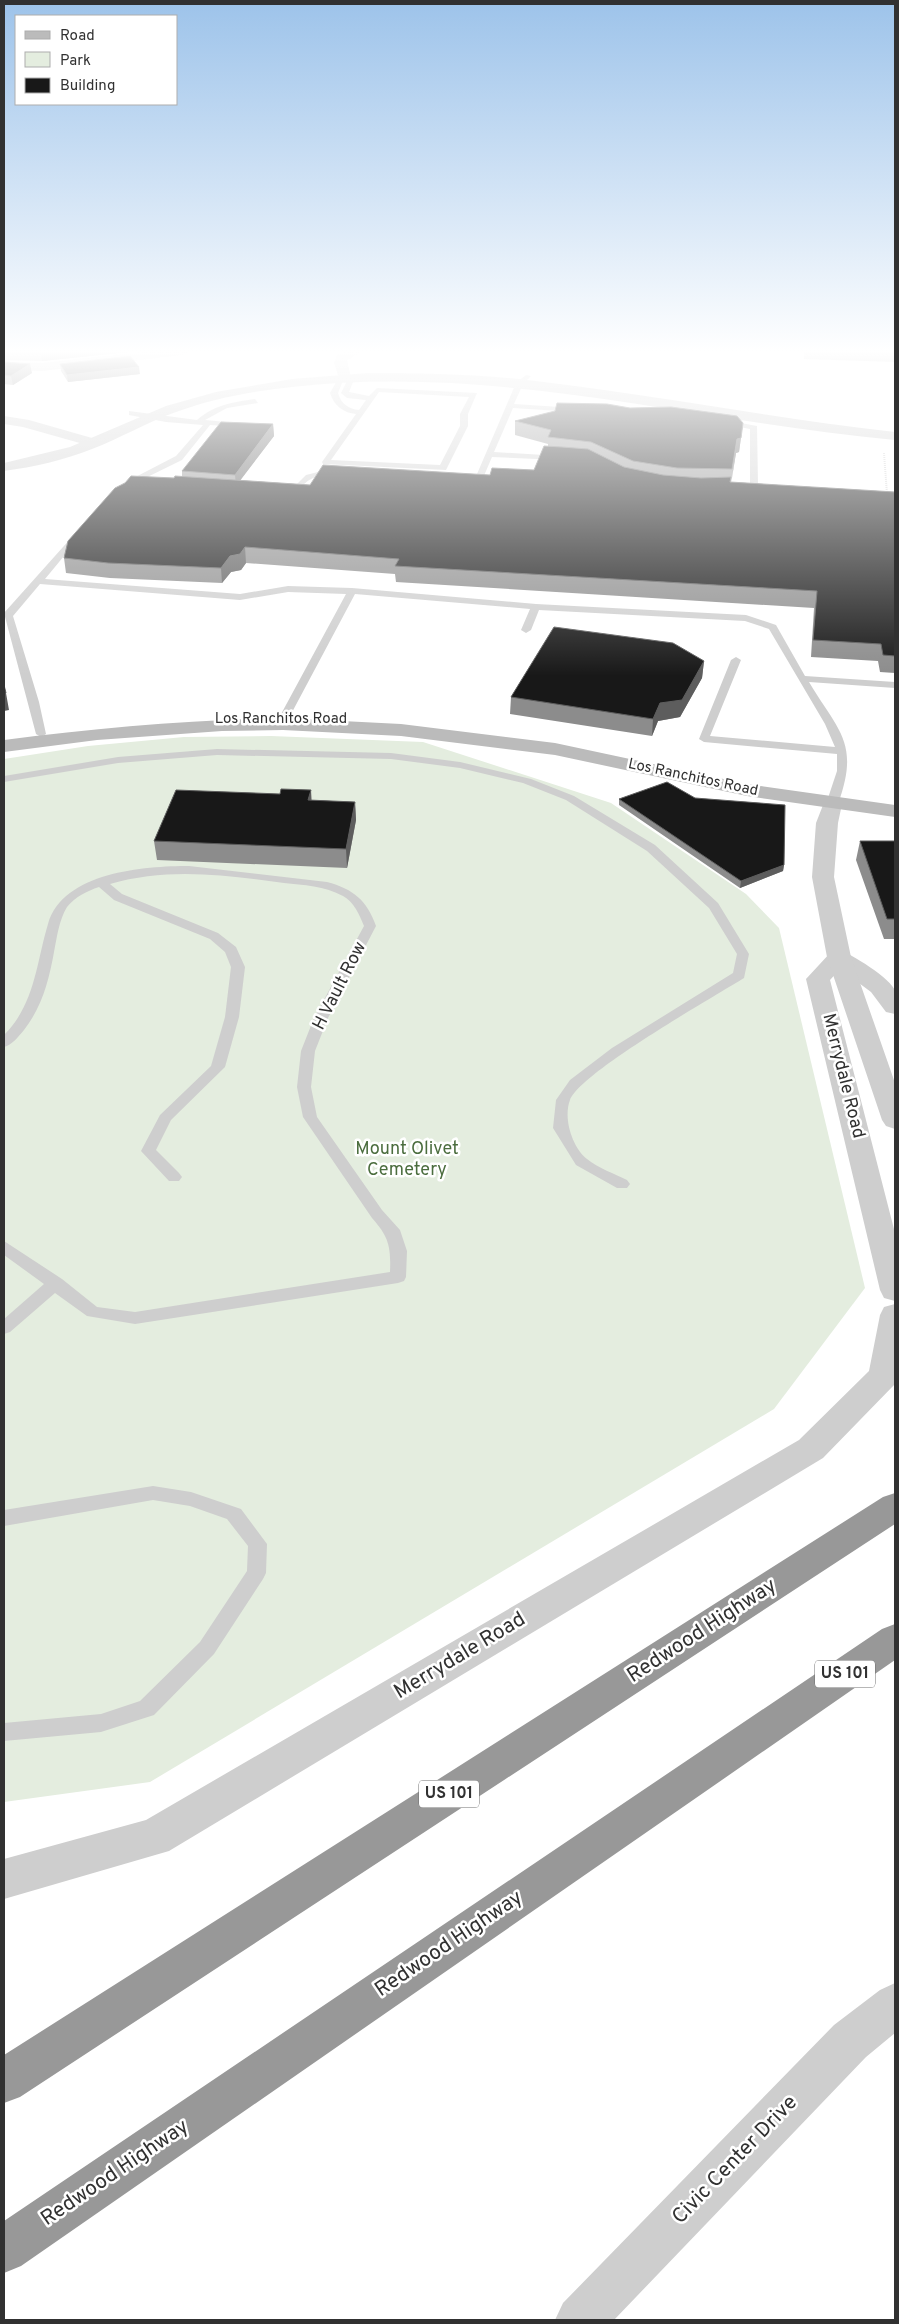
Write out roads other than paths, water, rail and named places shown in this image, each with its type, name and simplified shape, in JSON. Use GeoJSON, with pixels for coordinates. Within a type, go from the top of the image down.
{"type":"FeatureCollection","features":[{"type":"Feature","properties":{"kind":"highway","name":"Redwood Highway"},"geometry":{"type":"LineString","coordinates":[[4,2081],[895,1507]]}},
{"type":"Feature","properties":{"kind":"highway","name":"Redwood Highway"},"geometry":{"type":"LineString","coordinates":[[4,2249],[895,1640]]}},
{"type":"Feature","properties":{"kind":"highway"},"geometry":{"type":"LineString","coordinates":[[795,1709],[895,1652]]}},
{"type":"Feature","properties":{"kind":"main road","name":"Los Ranchitos Road"},"geometry":{"type":"LineString","coordinates":[[4,746],[159,728],[284,720]]}},
{"type":"Feature","properties":{"kind":"main road","name":"Los Ranchitos Road"},"geometry":{"type":"LineString","coordinates":[[4,739],[160,721],[284,720],[401,730],[555,750],[692,780],[832,804],[895,811]]}},
{"type":"Feature","properties":{"kind":"street"},"geometry":{"type":"LineString","coordinates":[[4,467],[41,459]]}},
{"type":"Feature","properties":{"kind":"street","name":"Merrydale Road"},"geometry":{"type":"LineString","coordinates":[[832,804],[828,823],[823,877],[839,957],[893,1112]]}},
{"type":"Feature","properties":{"kind":"street"},"geometry":{"type":"LineString","coordinates":[[839,957],[880,987],[895,1007]]}},
{"type":"Feature","properties":{"kind":"street","name":"Merrydale Road"},"geometry":{"type":"LineString","coordinates":[[839,957],[818,980],[885,1210],[895,1290]]}},
{"type":"Feature","properties":{"kind":"street","name":"Merrydale Road"},"geometry":{"type":"LineString","coordinates":[[4,1879],[155,1837],[811,1449],[890,1373],[895,1315]]}},
{"type":"Feature","properties":{"kind":"street","name":"Civic Center Drive"},"geometry":{"type":"LineString","coordinates":[[580,2320],[850,2041],[895,2005]]}},
{"type":"Feature","properties":{"kind":"lane"},"geometry":{"type":"LineString","coordinates":[[146,485],[123,485],[176,459]]}},
{"type":"Feature","properties":{"kind":"lane"},"geometry":{"type":"LineString","coordinates":[[328,459],[326,462],[443,468],[447,459]]}},
{"type":"Feature","properties":{"kind":"lane"},"geometry":{"type":"LineString","coordinates":[[456,482],[480,476],[487,459]]}},
{"type":"Feature","properties":{"kind":"lane"},"geometry":{"type":"LineString","coordinates":[[751,459],[749,487],[782,488]]}},
{"type":"Feature","properties":{"kind":"lane"},"geometry":{"type":"LineString","coordinates":[[272,492],[290,493],[296,490],[304,478],[313,475],[346,476]]}},
{"type":"Feature","properties":{"kind":"lane"},"geometry":{"type":"LineString","coordinates":[[41,734],[34,702],[6,616],[88,522]]}},
{"type":"Feature","properties":{"kind":"lane"},"geometry":{"type":"LineString","coordinates":[[38,581],[240,597],[288,589],[352,591],[536,607],[746,618],[761,621],[773,627],[829,723],[842,751],[840,785],[832,804]]}},
{"type":"Feature","properties":{"kind":"lane"},"geometry":{"type":"LineString","coordinates":[[284,720],[352,591]]}},
{"type":"Feature","properties":{"kind":"lane"},"geometry":{"type":"LineString","coordinates":[[526,630],[536,607]]}},
{"type":"Feature","properties":{"kind":"lane"},"geometry":{"type":"LineString","coordinates":[[736,660],[704,739],[842,751]]}},
{"type":"Feature","properties":{"kind":"lane"},"geometry":{"type":"LineString","coordinates":[[802,679],[895,685]]}},
{"type":"Feature","properties":{"kind":"lane"},"geometry":{"type":"LineString","coordinates":[[4,779],[118,760],[218,752],[392,756],[460,765],[527,782],[570,798],[651,848],[714,906],[742,954],[739,974],[617,1051],[575,1083],[563,1100],[560,1128],[581,1162],[622,1184]]}},
{"type":"Feature","properties":{"kind":"lane","name":"H Vault Row"},"geometry":{"type":"LineString","coordinates":[[4,1043],[21,1028],[39,993],[53,925],[64,904],[82,889],[101,882],[156,869],[186,868],[322,884],[352,896],[364,910],[370,926],[321,1018],[308,1051],[304,1087],[310,1117],[377,1214],[392,1230],[399,1251],[398,1277],[135,1318],[93,1312],[56,1284]]}},
{"type":"Feature","properties":{"kind":"lane"},"geometry":{"type":"LineString","coordinates":[[101,882],[118,897],[214,936],[231,950],[238,967],[232,1017],[218,1067],[165,1118],[148,1151],[174,1177]]}},
{"type":"Feature","properties":{"kind":"lane"},"geometry":{"type":"LineString","coordinates":[[4,1247],[56,1284],[4,1328]]}},
{"type":"Feature","properties":{"kind":"lane"},"geometry":{"type":"LineString","coordinates":[[4,1518],[153,1493],[191,1499],[234,1514],[258,1544],[256,1573],[207,1648],[147,1708],[101,1723],[4,1732]]}},
{"type":"Feature","properties":{"kind":"park label","name":"Mount Olivet Cemetery"},"geometry":{"type":"Point","coordinates":[407,1159]}}]}
